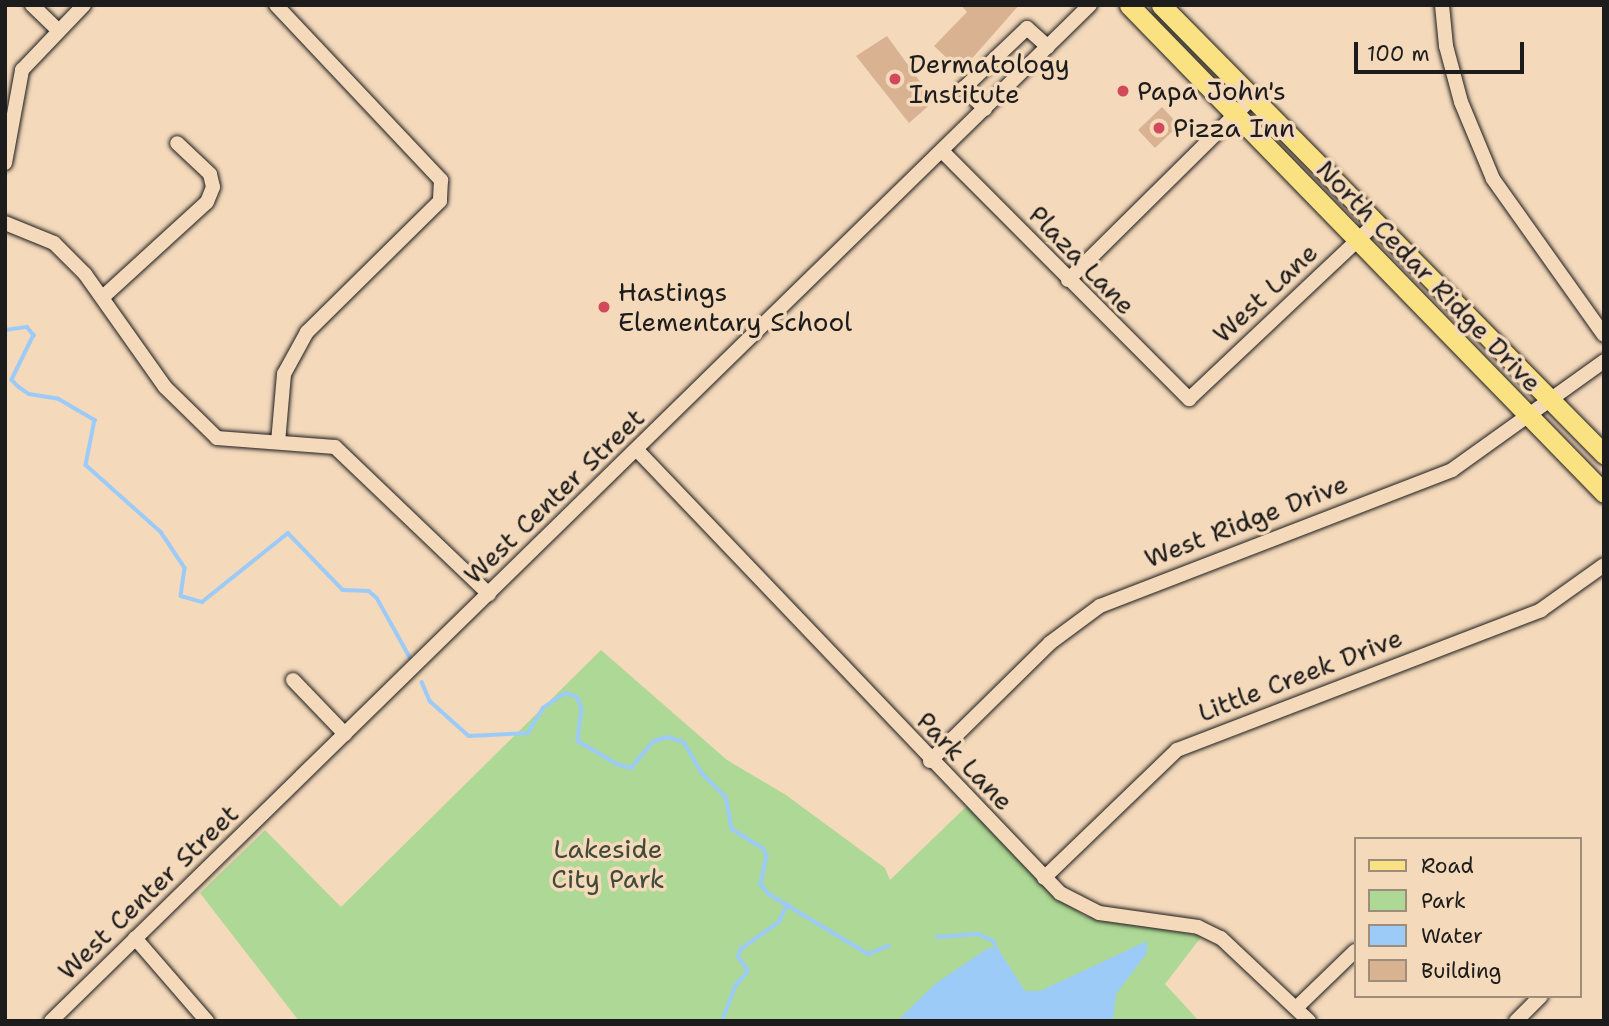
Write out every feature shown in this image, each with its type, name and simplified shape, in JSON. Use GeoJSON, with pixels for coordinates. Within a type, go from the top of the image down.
{"type":"FeatureCollection","features":[{"type":"Feature","properties":{"kind":"main road","name":"North Cedar Ridge Drive"},"geometry":{"type":"LineString","coordinates":[[1129,5],[1604,493]]}},
{"type":"Feature","properties":{"kind":"main road","name":"North Cedar Ridge Drive"},"geometry":{"type":"LineString","coordinates":[[1161,5],[1604,454]]}},
{"type":"Feature","properties":{"kind":"street"},"geometry":{"type":"LineString","coordinates":[[32,5],[58,30]]}},
{"type":"Feature","properties":{"kind":"street"},"geometry":{"type":"LineString","coordinates":[[5,163],[22,70],[84,5]]}},
{"type":"Feature","properties":{"kind":"street"},"geometry":{"type":"LineString","coordinates":[[276,5],[441,180],[440,201],[307,332],[284,374],[278,442]]}},
{"type":"Feature","properties":{"kind":"street","name":"West Center Street"},"geometry":{"type":"LineString","coordinates":[[51,1021],[943,152],[1090,5]]}},
{"type":"Feature","properties":{"kind":"street"},"geometry":{"type":"LineString","coordinates":[[1442,5],[1458,91],[1488,168],[1530,236],[1604,335]]}},
{"type":"Feature","properties":{"kind":"street"},"geometry":{"type":"LineString","coordinates":[[985,109],[964,88],[1027,27],[1048,47]]}},
{"type":"Feature","properties":{"kind":"street"},"geometry":{"type":"LineString","coordinates":[[1068,280],[1251,99]]}},
{"type":"Feature","properties":{"kind":"street"},"geometry":{"type":"LineString","coordinates":[[104,296],[207,202],[213,187],[210,174],[177,144]]}},
{"type":"Feature","properties":{"kind":"street","name":"Plaza Lane"},"geometry":{"type":"LineString","coordinates":[[943,152],[1189,399]]}},
{"type":"Feature","properties":{"kind":"street"},"geometry":{"type":"LineString","coordinates":[[5,223],[54,243],[104,296],[188,414],[229,442],[278,442],[335,447],[353,458],[489,594]]}},
{"type":"Feature","properties":{"kind":"street","name":"West Lane"},"geometry":{"type":"LineString","coordinates":[[1189,399],[1375,224]]}},
{"type":"Feature","properties":{"kind":"street","name":"West Ridge Drive"},"geometry":{"type":"LineString","coordinates":[[930,761],[1050,643],[1100,606],[1452,470],[1604,361]]}},
{"type":"Feature","properties":{"kind":"street","name":"Park Lane"},"geometry":{"type":"LineString","coordinates":[[637,450],[1044,878],[1078,906],[1198,927],[1221,938],[1309,1021]]}},
{"type":"Feature","properties":{"kind":"street","name":"Little Creek Drive"},"geometry":{"type":"LineString","coordinates":[[1044,878],[1177,750],[1541,610],[1604,565]]}},
{"type":"Feature","properties":{"kind":"street"},"geometry":{"type":"LineString","coordinates":[[293,680],[345,734]]}},
{"type":"Feature","properties":{"kind":"street"},"geometry":{"type":"LineString","coordinates":[[135,939],[207,1021]]}},
{"type":"Feature","properties":{"kind":"street"},"geometry":{"type":"LineString","coordinates":[[1296,1008],[1354,952]]}},
{"type":"Feature","properties":{"kind":"street"},"geometry":{"type":"LineString","coordinates":[[1516,1021],[1539,998]]}},
{"type":"Feature","properties":{"kind":"green space","name":"Lakeside City Park"},"geometry":{"type":"Polygon","coordinates":[[[601,650],[727,760],[786,795],[885,868],[890,880],[968,805],[1040,881],[1084,916],[1202,936],[1165,984],[1199,1021],[299,1021],[200,893],[265,830],[341,907],[601,650]]]}},
{"type":"Feature","properties":{"kind":"water"},"geometry":{"type":"Polygon","coordinates":[[[1147,941],[1147,953],[1116,994],[1113,1021],[897,1021],[935,984],[988,948],[998,949],[1025,991],[1040,991],[1147,941]]]}},
{"type":"Feature","properties":{"kind":"building"},"geometry":{"type":"Polygon","coordinates":[[[961,5],[1019,5],[961,71],[934,46],[967,12],[961,5]]]}},
{"type":"Feature","properties":{"kind":"building","name":"Dermatology Institute"},"geometry":{"type":"Polygon","coordinates":[[[887,36],[934,101],[909,123],[856,56],[887,36]]]}},
{"type":"Feature","properties":{"kind":"building","name":"Pizza Inn"},"geometry":{"type":"Polygon","coordinates":[[[1162,107],[1179,125],[1155,148],[1138,130],[1162,107]]]}},
{"type":"Feature","properties":{"kind":"waterway"},"geometry":{"type":"LineString","coordinates":[[5,330],[27,327],[34,335],[12,380],[29,394],[59,399],[95,420],[86,465],[161,532],[185,568],[181,596],[202,602],[288,533],[343,590],[369,591],[377,598],[410,657]]}},
{"type":"Feature","properties":{"kind":"waterway"},"geometry":{"type":"LineString","coordinates":[[422,682],[430,701],[469,736],[528,733],[543,708],[565,693],[577,697],[582,708],[578,741],[617,764],[631,768],[654,741],[668,737],[684,742],[702,773],[726,797],[732,829],[763,848],[767,856],[761,885],[769,894],[868,954],[888,946]]}},
{"type":"Feature","properties":{"kind":"waterway"},"geometry":{"type":"LineString","coordinates":[[722,1021],[736,985],[748,971],[738,957],[741,949],[779,922],[787,904]]}},
{"type":"Feature","properties":{"kind":"waterway"},"geometry":{"type":"LineString","coordinates":[[937,937],[978,934],[994,941],[998,952]]}},
{"type":"Feature","properties":{"kind":"place","name":"Dermatology Institute"},"geometry":{"type":"Point","coordinates":[895,79]}},
{"type":"Feature","properties":{"kind":"place","name":"Papa John's"},"geometry":{"type":"Point","coordinates":[1123,91]}},
{"type":"Feature","properties":{"kind":"place","name":"Pizza Inn"},"geometry":{"type":"Point","coordinates":[1159,128]}},
{"type":"Feature","properties":{"kind":"place","name":"Hastings Elementary School"},"geometry":{"type":"Point","coordinates":[604,307]}}]}
